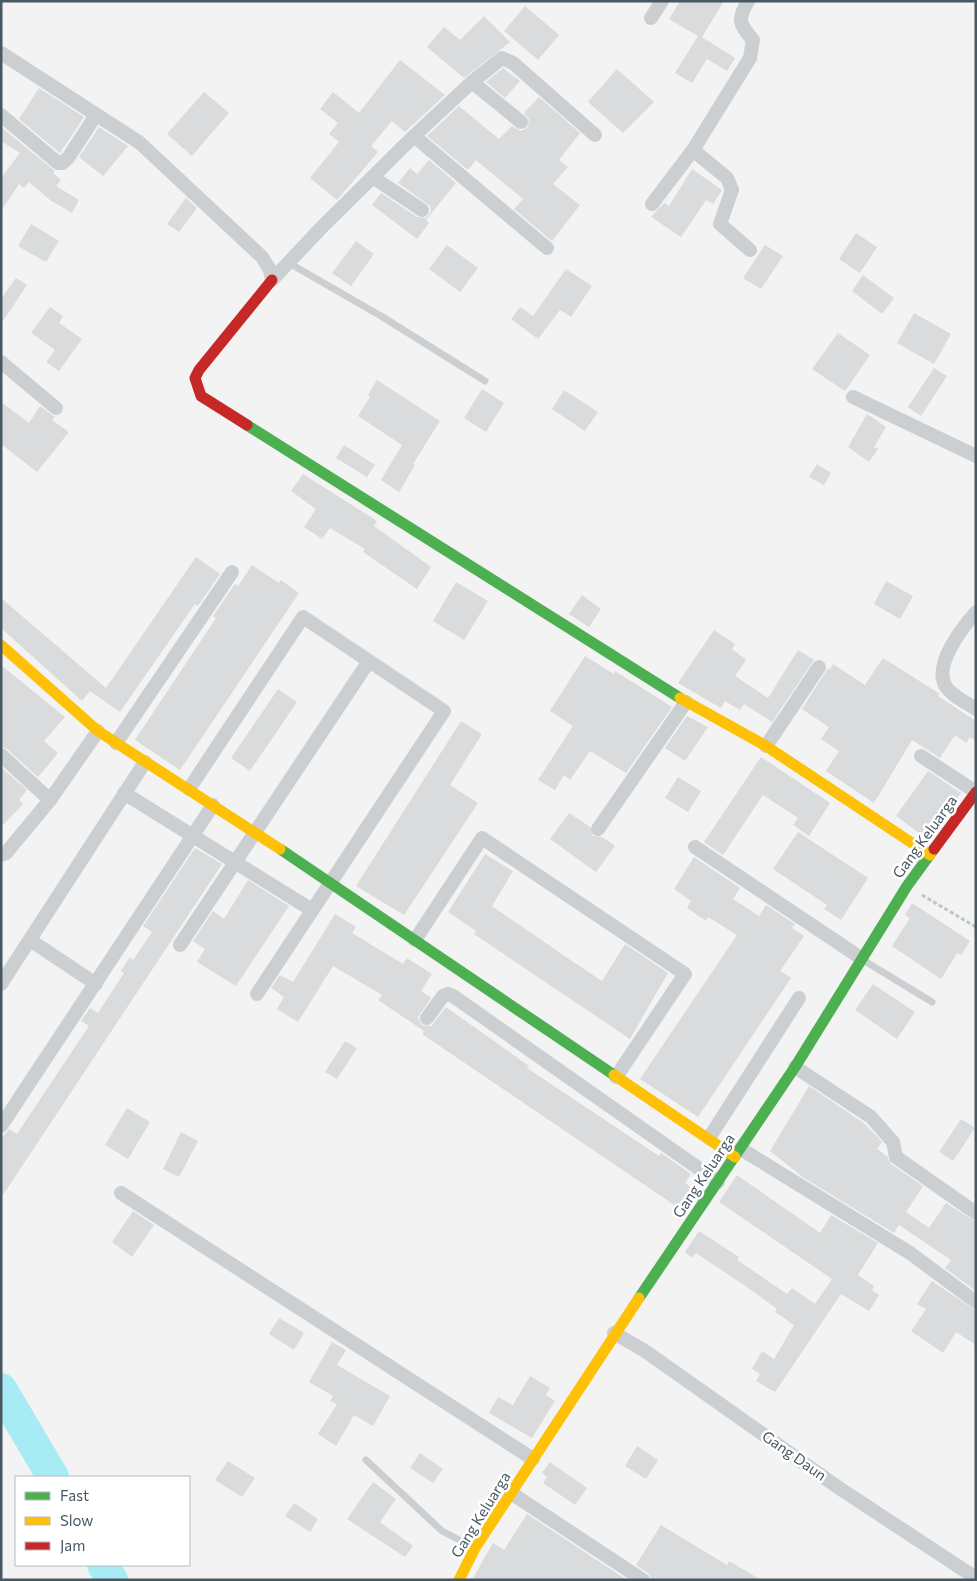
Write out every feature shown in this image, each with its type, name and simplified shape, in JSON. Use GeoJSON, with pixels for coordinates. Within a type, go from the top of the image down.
{"type":"FeatureCollection","features":[{"type":"Feature","properties":{"kind":"street"},"geometry":{"type":"LineString","coordinates":[[651,18],[662,1]]}},
{"type":"Feature","properties":{"kind":"street"},"geometry":{"type":"LineString","coordinates":[[652,204],[693,150],[750,58],[753,40],[740,23],[740,15],[748,1]]}},
{"type":"Feature","properties":{"kind":"street"},"geometry":{"type":"LineString","coordinates":[[1,53],[140,142],[262,257],[272,280]]}},
{"type":"Feature","properties":{"kind":"street"},"geometry":{"type":"LineString","coordinates":[[594,135],[507,58],[500,60],[472,82],[414,136],[374,178],[322,227],[272,280],[198,370],[195,378],[201,396],[686,702],[766,746],[930,855]]}},
{"type":"Feature","properties":{"kind":"street"},"geometry":{"type":"LineString","coordinates":[[472,82],[521,122]]}},
{"type":"Feature","properties":{"kind":"street"},"geometry":{"type":"LineString","coordinates":[[1,115],[58,163],[62,163],[68,158],[96,115]]}},
{"type":"Feature","properties":{"kind":"street"},"geometry":{"type":"LineString","coordinates":[[414,136],[547,248]]}},
{"type":"Feature","properties":{"kind":"street"},"geometry":{"type":"LineString","coordinates":[[693,150],[727,178],[732,190],[720,224],[750,250]]}},
{"type":"Feature","properties":{"kind":"street"},"geometry":{"type":"LineString","coordinates":[[374,178],[422,210]]}},
{"type":"Feature","properties":{"kind":"street"},"geometry":{"type":"LineString","coordinates":[[1,362],[56,408]]}},
{"type":"Feature","properties":{"kind":"street"},"geometry":{"type":"LineString","coordinates":[[853,397],[976,456]]}},
{"type":"Feature","properties":{"kind":"street"},"geometry":{"type":"LineString","coordinates":[[116,742],[232,572]]}},
{"type":"Feature","properties":{"kind":"street"},"geometry":{"type":"LineString","coordinates":[[976,612],[944,660],[942,674],[945,687],[976,709]]}},
{"type":"Feature","properties":{"kind":"street"},"geometry":{"type":"LineString","coordinates":[[189,789],[303,617],[444,711],[257,994]]}},
{"type":"Feature","properties":{"kind":"street"},"geometry":{"type":"LineString","coordinates":[[1,645],[98,731],[213,804],[709,1138],[910,1253],[976,1302]]}},
{"type":"Feature","properties":{"kind":"street"},"geometry":{"type":"LineString","coordinates":[[180,945],[369,661]]}},
{"type":"Feature","properties":{"kind":"street"},"geometry":{"type":"LineString","coordinates":[[766,746],[819,667]]}},
{"type":"Feature","properties":{"kind":"street"},"geometry":{"type":"LineString","coordinates":[[598,829],[686,702]]}},
{"type":"Feature","properties":{"kind":"street"},"geometry":{"type":"LineString","coordinates":[[1,855],[6,853],[50,800],[98,731]]}},
{"type":"Feature","properties":{"kind":"street"},"geometry":{"type":"LineString","coordinates":[[1,755],[50,800]]}},
{"type":"Feature","properties":{"kind":"street"},"geometry":{"type":"LineString","coordinates":[[921,756],[976,792]]}},
{"type":"Feature","properties":{"kind":"street"},"geometry":{"type":"LineString","coordinates":[[1,984],[145,762]]}},
{"type":"Feature","properties":{"kind":"street","name":"Gang Keluarga"},"geometry":{"type":"LineString","coordinates":[[459,1580],[475,1548],[614,1333],[795,1067],[907,886],[976,792]]}},
{"type":"Feature","properties":{"kind":"street"},"geometry":{"type":"LineString","coordinates":[[124,793],[312,910]]}},
{"type":"Feature","properties":{"kind":"street"},"geometry":{"type":"LineString","coordinates":[[1,1126],[213,804]]}},
{"type":"Feature","properties":{"kind":"street"},"geometry":{"type":"LineString","coordinates":[[415,940],[482,838],[685,974],[616,1077]]}},
{"type":"Feature","properties":{"kind":"street"},"geometry":{"type":"LineString","coordinates":[[695,847],[861,958]]}},
{"type":"Feature","properties":{"kind":"street"},"geometry":{"type":"LineString","coordinates":[[30,940],[96,984]]}},
{"type":"Feature","properties":{"kind":"street"},"geometry":{"type":"LineString","coordinates":[[427,1018],[443,996],[448,994],[453,996],[718,1182]]}},
{"type":"Feature","properties":{"kind":"street"},"geometry":{"type":"LineString","coordinates":[[709,1138],[799,998]]}},
{"type":"Feature","properties":{"kind":"street"},"geometry":{"type":"LineString","coordinates":[[795,1067],[871,1117],[894,1142],[896,1157],[976,1213]]}},
{"type":"Feature","properties":{"kind":"street"},"geometry":{"type":"LineString","coordinates":[[121,1193],[533,1459]]}},
{"type":"Feature","properties":{"kind":"street","name":"Gang Daun"},"geometry":{"type":"LineString","coordinates":[[614,1333],[645,1351],[838,1488],[976,1578]]}},
{"type":"Feature","properties":{"kind":"street"},"geometry":{"type":"LineString","coordinates":[[511,1493],[643,1580]]}},
{"type":"Feature","properties":{"kind":"lane"},"geometry":{"type":"LineString","coordinates":[[289,263],[381,316],[485,382]]}},
{"type":"Feature","properties":{"kind":"lane"},"geometry":{"type":"LineString","coordinates":[[861,958],[932,1002]]}},
{"type":"Feature","properties":{"kind":"lane"},"geometry":{"type":"LineString","coordinates":[[366,1460],[442,1531],[475,1548]]}},
{"type":"Feature","properties":{"kind":"path"},"geometry":{"type":"LineString","coordinates":[[907,886],[976,926]]}},
{"type":"Feature","properties":{"kind":"building"},"geometry":{"type":"Polygon","coordinates":[[[680,1],[724,1],[702,37],[735,58],[727,71],[707,59],[692,83],[675,73],[698,36],[669,19],[680,1]]]}},
{"type":"Feature","properties":{"kind":"building"},"geometry":{"type":"Polygon","coordinates":[[[525,6],[559,35],[538,60],[504,31],[525,6]]]}},
{"type":"Feature","properties":{"kind":"building"},"geometry":{"type":"Polygon","coordinates":[[[484,16],[510,42],[464,78],[427,47],[444,27],[460,40],[484,16]]]}},
{"type":"Feature","properties":{"kind":"building"},"geometry":{"type":"Polygon","coordinates":[[[400,60],[445,95],[405,132],[392,121],[371,146],[378,152],[337,200],[310,178],[339,142],[329,134],[338,123],[320,109],[333,92],[359,113],[400,60]]]}},
{"type":"Feature","properties":{"kind":"building"},"geometry":{"type":"Polygon","coordinates":[[[503,68],[520,81],[505,98],[486,82],[503,68]]]}},
{"type":"Feature","properties":{"kind":"building"},"geometry":{"type":"Polygon","coordinates":[[[617,69],[654,102],[623,133],[588,102],[617,69]]]}},
{"type":"Feature","properties":{"kind":"building"},"geometry":{"type":"Polygon","coordinates":[[[39,88],[84,117],[60,153],[19,119],[39,88]]]}},
{"type":"Feature","properties":{"kind":"building"},"geometry":{"type":"Polygon","coordinates":[[[204,92],[229,113],[192,156],[167,134],[204,92]]]}},
{"type":"Feature","properties":{"kind":"building"},"geometry":{"type":"Polygon","coordinates":[[[539,97],[580,133],[559,160],[568,167],[553,184],[580,205],[552,241],[514,209],[523,199],[476,160],[468,170],[427,136],[459,106],[499,139],[512,126],[520,131],[527,128],[529,119],[524,113],[539,97]]]}},
{"type":"Feature","properties":{"kind":"building"},"geometry":{"type":"Polygon","coordinates":[[[1,127],[55,171],[53,173],[61,180],[56,186],[79,200],[72,213],[50,200],[29,182],[24,188],[19,184],[1,211],[1,178],[20,153],[1,141],[1,127]]]}},
{"type":"Feature","properties":{"kind":"building"},"geometry":{"type":"Polygon","coordinates":[[[99,127],[128,146],[103,176],[79,157],[99,127]]]}},
{"type":"Feature","properties":{"kind":"building"},"geometry":{"type":"Polygon","coordinates":[[[429,160],[456,183],[426,220],[429,223],[417,239],[372,205],[381,193],[417,217],[426,218],[431,211],[430,206],[398,183],[410,168],[417,174],[429,160]]]}},
{"type":"Feature","properties":{"kind":"building"},"geometry":{"type":"Polygon","coordinates":[[[692,169],[722,190],[713,204],[706,200],[681,237],[651,217],[664,203],[669,206],[692,169]]]}},
{"type":"Feature","properties":{"kind":"building"},"geometry":{"type":"Polygon","coordinates":[[[186,198],[197,208],[179,232],[167,224],[186,198]]]}},
{"type":"Feature","properties":{"kind":"building"},"geometry":{"type":"Polygon","coordinates":[[[31,224],[59,241],[46,262],[18,246],[31,224]]]}},
{"type":"Feature","properties":{"kind":"building"},"geometry":{"type":"Polygon","coordinates":[[[856,233],[877,247],[860,273],[839,259],[856,233]]]}},
{"type":"Feature","properties":{"kind":"building"},"geometry":{"type":"Polygon","coordinates":[[[356,241],[374,254],[351,286],[332,273],[356,241]]]}},
{"type":"Feature","properties":{"kind":"building"},"geometry":{"type":"Polygon","coordinates":[[[447,245],[478,268],[460,292],[429,269],[447,245]]]}},
{"type":"Feature","properties":{"kind":"building"},"geometry":{"type":"Polygon","coordinates":[[[765,245],[783,256],[761,289],[743,278],[765,245]]]}},
{"type":"Feature","properties":{"kind":"building"},"geometry":{"type":"Polygon","coordinates":[[[566,269],[592,286],[571,317],[560,310],[538,339],[511,319],[520,307],[533,316],[566,269]]]}},
{"type":"Feature","properties":{"kind":"building"},"geometry":{"type":"Polygon","coordinates":[[[863,275],[894,298],[882,314],[852,291],[863,275]]]}},
{"type":"Feature","properties":{"kind":"building"},"geometry":{"type":"Polygon","coordinates":[[[16,278],[27,285],[1,324],[1,299],[16,278]]]}},
{"type":"Feature","properties":{"kind":"building"},"geometry":{"type":"Polygon","coordinates":[[[50,307],[63,316],[59,323],[82,339],[59,371],[46,362],[55,350],[31,333],[50,307]]]}},
{"type":"Feature","properties":{"kind":"building"},"geometry":{"type":"Polygon","coordinates":[[[914,313],[951,334],[934,364],[897,343],[914,313]]]}},
{"type":"Feature","properties":{"kind":"building"},"geometry":{"type":"Polygon","coordinates":[[[838,333],[870,355],[845,391],[812,369],[838,333]]]}},
{"type":"Feature","properties":{"kind":"building"},"geometry":{"type":"Polygon","coordinates":[[[934,368],[947,376],[921,416],[908,407],[934,368]]]}},
{"type":"Feature","properties":{"kind":"building"},"geometry":{"type":"Polygon","coordinates":[[[377,380],[440,421],[413,464],[415,465],[399,492],[381,480],[402,445],[358,416],[370,397],[368,395],[377,380]]]}},
{"type":"Feature","properties":{"kind":"building"},"geometry":{"type":"Polygon","coordinates":[[[482,389],[504,403],[486,432],[464,418],[482,389]]]}},
{"type":"Feature","properties":{"kind":"building"},"geometry":{"type":"Polygon","coordinates":[[[564,390],[598,412],[585,431],[552,409],[564,390]]]}},
{"type":"Feature","properties":{"kind":"building"},"geometry":{"type":"Polygon","coordinates":[[[1,402],[29,423],[40,406],[55,417],[52,420],[69,432],[37,472],[1,444],[1,402]]]}},
{"type":"Feature","properties":{"kind":"building"},"geometry":{"type":"Polygon","coordinates":[[[867,414],[886,427],[874,447],[878,449],[869,462],[848,447],[867,414]]]}},
{"type":"Feature","properties":{"kind":"building"},"geometry":{"type":"Polygon","coordinates":[[[344,445],[375,465],[367,477],[336,458],[344,445]]]}},
{"type":"Feature","properties":{"kind":"building"},"geometry":{"type":"Polygon","coordinates":[[[817,464],[831,473],[824,485],[809,477],[817,464]]]}},
{"type":"Feature","properties":{"kind":"building"},"geometry":{"type":"Polygon","coordinates":[[[303,474],[377,521],[374,526],[431,567],[417,589],[363,552],[365,549],[330,528],[322,539],[304,527],[316,509],[291,491],[303,474]]]}},
{"type":"Feature","properties":{"kind":"building"},"geometry":{"type":"Polygon","coordinates":[[[196,557],[220,574],[198,606],[195,604],[120,712],[90,691],[82,701],[1,628],[1,598],[106,688],[196,557]]]}},
{"type":"Feature","properties":{"kind":"building"},"geometry":{"type":"Polygon","coordinates":[[[252,565],[279,583],[281,580],[299,593],[180,770],[135,740],[216,618],[213,616],[235,584],[238,586],[252,565]]]}},
{"type":"Feature","properties":{"kind":"building"},"geometry":{"type":"Polygon","coordinates":[[[886,581],[913,596],[900,619],[874,604],[886,581]]]}},
{"type":"Feature","properties":{"kind":"building"},"geometry":{"type":"Polygon","coordinates":[[[456,582],[488,601],[464,640],[433,621],[456,582]]]}},
{"type":"Feature","properties":{"kind":"building"},"geometry":{"type":"Polygon","coordinates":[[[582,595],[601,609],[589,627],[569,614],[582,595]]]}},
{"type":"Feature","properties":{"kind":"building"},"geometry":{"type":"Polygon","coordinates":[[[714,630],[735,644],[732,649],[746,660],[735,676],[768,698],[798,650],[814,660],[772,722],[744,704],[740,710],[725,701],[721,708],[678,683],[714,630]]]}},
{"type":"Feature","properties":{"kind":"building"},"geometry":{"type":"Polygon","coordinates":[[[585,656],[614,674],[615,671],[672,707],[626,773],[590,751],[570,780],[564,775],[555,790],[538,780],[573,726],[550,711],[585,656]]]}},
{"type":"Feature","properties":{"kind":"building"},"geometry":{"type":"Polygon","coordinates":[[[883,658],[940,694],[938,696],[976,721],[976,741],[970,737],[966,743],[955,735],[940,758],[912,740],[874,803],[826,771],[839,751],[821,739],[829,727],[802,709],[828,668],[830,670],[833,664],[865,685],[883,658]]]}},
{"type":"Feature","properties":{"kind":"building"},"geometry":{"type":"Polygon","coordinates":[[[1,665],[65,717],[44,741],[58,753],[38,777],[7,749],[1,746],[1,665]]]}},
{"type":"Feature","properties":{"kind":"building"},"geometry":{"type":"Polygon","coordinates":[[[278,689],[297,702],[250,771],[231,758],[278,689]]]}},
{"type":"Feature","properties":{"kind":"building"},"geometry":{"type":"Polygon","coordinates":[[[687,716],[708,727],[685,761],[665,748],[687,716]]]}},
{"type":"Feature","properties":{"kind":"building"},"geometry":{"type":"Polygon","coordinates":[[[461,721],[482,734],[450,785],[478,803],[404,915],[356,886],[461,721]]]}},
{"type":"Feature","properties":{"kind":"building"},"geometry":{"type":"Polygon","coordinates":[[[761,757],[830,803],[809,836],[793,825],[798,818],[763,795],[723,855],[704,842],[761,757]]]}},
{"type":"Feature","properties":{"kind":"building"},"geometry":{"type":"Polygon","coordinates":[[[1,767],[27,790],[19,800],[23,804],[1,827],[1,767]]]}},
{"type":"Feature","properties":{"kind":"building"},"geometry":{"type":"Polygon","coordinates":[[[928,771],[961,793],[927,839],[896,816],[928,771]]]}},
{"type":"Feature","properties":{"kind":"building"},"geometry":{"type":"Polygon","coordinates":[[[678,777],[701,791],[688,812],[665,798],[678,777]]]}},
{"type":"Feature","properties":{"kind":"building"},"geometry":{"type":"Polygon","coordinates":[[[569,813],[590,827],[593,836],[602,837],[615,846],[596,872],[550,839],[569,813]]]}},
{"type":"Feature","properties":{"kind":"building"},"geometry":{"type":"Polygon","coordinates":[[[798,832],[868,878],[841,920],[824,909],[827,905],[773,869],[798,832]]]}},
{"type":"Feature","properties":{"kind":"building"},"geometry":{"type":"Polygon","coordinates":[[[195,848],[222,864],[1,1198],[1,1139],[9,1129],[17,1134],[89,1026],[81,1021],[90,1008],[98,1013],[124,973],[121,971],[130,957],[133,960],[152,932],[143,926],[195,848]]]}},
{"type":"Feature","properties":{"kind":"building"},"geometry":{"type":"Polygon","coordinates":[[[485,854],[513,871],[492,906],[602,981],[625,944],[668,973],[630,1039],[474,934],[476,931],[448,912],[485,854]]]}},
{"type":"Feature","properties":{"kind":"building"},"geometry":{"type":"Polygon","coordinates":[[[694,857],[740,888],[733,899],[759,916],[766,905],[795,924],[792,928],[804,936],[780,971],[791,978],[698,1117],[640,1079],[737,935],[708,917],[706,921],[687,908],[691,901],[674,889],[694,857]]]}},
{"type":"Feature","properties":{"kind":"building"},"geometry":{"type":"Polygon","coordinates":[[[248,880],[289,906],[236,986],[197,962],[205,949],[193,941],[213,911],[224,919],[248,880]]]}},
{"type":"Feature","properties":{"kind":"building"},"geometry":{"type":"Polygon","coordinates":[[[912,903],[970,941],[961,955],[957,953],[941,979],[892,946],[910,918],[905,915],[912,903]]]}},
{"type":"Feature","properties":{"kind":"building"},"geometry":{"type":"Polygon","coordinates":[[[335,914],[356,927],[352,933],[403,964],[407,958],[432,974],[421,991],[431,998],[418,1017],[422,1025],[431,1026],[446,1007],[529,1066],[527,1068],[659,1156],[661,1153],[691,1174],[685,1183],[696,1191],[683,1211],[422,1034],[424,1031],[378,1000],[382,995],[333,966],[298,1022],[277,1009],[284,997],[271,988],[280,975],[293,982],[335,914]]]}},
{"type":"Feature","properties":{"kind":"building"},"geometry":{"type":"Polygon","coordinates":[[[873,984],[915,1012],[897,1039],[855,1010],[873,984]]]}},
{"type":"Feature","properties":{"kind":"building"},"geometry":{"type":"Polygon","coordinates":[[[345,1041],[357,1048],[337,1079],[325,1072],[345,1041]]]}},
{"type":"Feature","properties":{"kind":"building"},"geometry":{"type":"Polygon","coordinates":[[[809,1086],[865,1124],[882,1142],[877,1149],[887,1156],[891,1164],[923,1186],[906,1212],[929,1228],[946,1203],[976,1222],[976,1291],[945,1268],[951,1260],[899,1225],[894,1233],[804,1178],[770,1151],[809,1086]]]}},
{"type":"Feature","properties":{"kind":"building"},"geometry":{"type":"Polygon","coordinates":[[[127,1108],[150,1122],[128,1159],[105,1145],[127,1108]]]}},
{"type":"Feature","properties":{"kind":"building"},"geometry":{"type":"Polygon","coordinates":[[[961,1119],[975,1128],[953,1161],[939,1152],[961,1119]]]}},
{"type":"Feature","properties":{"kind":"building"},"geometry":{"type":"Polygon","coordinates":[[[181,1132],[198,1141],[179,1177],[163,1169],[181,1132]]]}},
{"type":"Feature","properties":{"kind":"building"},"geometry":{"type":"Polygon","coordinates":[[[737,1175],[820,1233],[831,1215],[878,1243],[858,1275],[874,1286],[872,1290],[879,1295],[869,1311],[841,1294],[775,1392],[756,1381],[760,1374],[752,1369],[762,1351],[774,1359],[794,1325],[775,1312],[777,1309],[747,1287],[696,1253],[692,1258],[685,1252],[699,1231],[739,1257],[737,1260],[787,1294],[792,1288],[815,1304],[832,1279],[719,1202],[737,1175]]]}},
{"type":"Feature","properties":{"kind":"building"},"geometry":{"type":"Polygon","coordinates":[[[133,1211],[154,1225],[132,1257],[112,1242],[133,1211]]]}},
{"type":"Feature","properties":{"kind":"building"},"geometry":{"type":"Polygon","coordinates":[[[932,1281],[976,1311],[976,1345],[956,1332],[943,1353],[911,1331],[926,1309],[917,1304],[932,1281]]]}},
{"type":"Feature","properties":{"kind":"building"},"geometry":{"type":"Polygon","coordinates":[[[279,1318],[304,1333],[294,1350],[269,1334],[279,1318]]]}},
{"type":"Feature","properties":{"kind":"building"},"geometry":{"type":"Polygon","coordinates":[[[332,1342],[346,1350],[337,1365],[390,1396],[373,1426],[354,1415],[336,1446],[318,1434],[337,1404],[330,1401],[333,1396],[309,1382],[332,1342]]]}},
{"type":"Feature","properties":{"kind":"building"},"geometry":{"type":"Polygon","coordinates":[[[530,1376],[550,1388],[546,1395],[555,1401],[532,1438],[489,1413],[498,1397],[513,1405],[530,1376]]]}},
{"type":"Feature","properties":{"kind":"building"},"geometry":{"type":"Polygon","coordinates":[[[637,1446],[658,1460],[646,1479],[625,1466],[637,1446]]]}},
{"type":"Feature","properties":{"kind":"building"},"geometry":{"type":"Polygon","coordinates":[[[420,1453],[443,1469],[433,1483],[410,1468],[420,1453]]]}},
{"type":"Feature","properties":{"kind":"building"},"geometry":{"type":"Polygon","coordinates":[[[228,1461],[255,1478],[242,1497],[215,1480],[228,1461]]]}},
{"type":"Feature","properties":{"kind":"building"},"geometry":{"type":"Polygon","coordinates":[[[550,1462],[587,1488],[575,1505],[543,1483],[547,1477],[542,1473],[550,1462]]]}},
{"type":"Feature","properties":{"kind":"building"},"geometry":{"type":"Polygon","coordinates":[[[373,1482],[396,1499],[380,1522],[413,1546],[405,1557],[347,1519],[373,1482]]]}},
{"type":"Feature","properties":{"kind":"building"},"geometry":{"type":"Polygon","coordinates":[[[294,1503],[318,1519],[310,1532],[285,1516],[294,1503]]]}},
{"type":"Feature","properties":{"kind":"building"},"geometry":{"type":"Polygon","coordinates":[[[527,1514],[627,1580],[472,1580],[493,1543],[504,1550],[527,1514]]]}},
{"type":"Feature","properties":{"kind":"building"},"geometry":{"type":"Polygon","coordinates":[[[661,1525],[727,1565],[729,1561],[761,1580],[652,1580],[648,1573],[636,1565],[661,1525]]]}},
{"type":"Feature","properties":{"kind":"waterway"},"geometry":{"type":"LineString","coordinates":[[1,1389],[52,1476]]}},
{"type":"Feature","properties":{"kind":"waterway"},"geometry":{"type":"LineString","coordinates":[[104,1566],[112,1580]]}},
{"type":"Feature","properties":{"kind":"traffic: fast"},"geometry":{"type":"LineString","coordinates":[[247,425],[680,698]]}},
{"type":"Feature","properties":{"kind":"traffic: fast"},"geometry":{"type":"LineString","coordinates":[[280,849],[614,1075]]}},
{"type":"Feature","properties":{"kind":"traffic: fast"},"geometry":{"type":"LineString","coordinates":[[639,1298],[795,1067],[907,886],[934,849]]}},
{"type":"Feature","properties":{"kind":"traffic: slow"},"geometry":{"type":"LineString","coordinates":[[1,645],[98,731],[280,849]]}},
{"type":"Feature","properties":{"kind":"traffic: slow"},"geometry":{"type":"LineString","coordinates":[[680,698],[766,746],[930,855]]}},
{"type":"Feature","properties":{"kind":"traffic: slow"},"geometry":{"type":"LineString","coordinates":[[614,1075],[735,1157]]}},
{"type":"Feature","properties":{"kind":"traffic: slow"},"geometry":{"type":"LineString","coordinates":[[459,1580],[475,1548],[639,1298]]}},
{"type":"Feature","properties":{"kind":"traffic: jam"},"geometry":{"type":"LineString","coordinates":[[247,425],[201,396],[195,378],[199,370],[272,280]]}},
{"type":"Feature","properties":{"kind":"traffic: jam"},"geometry":{"type":"LineString","coordinates":[[934,849],[976,792]]}}]}
